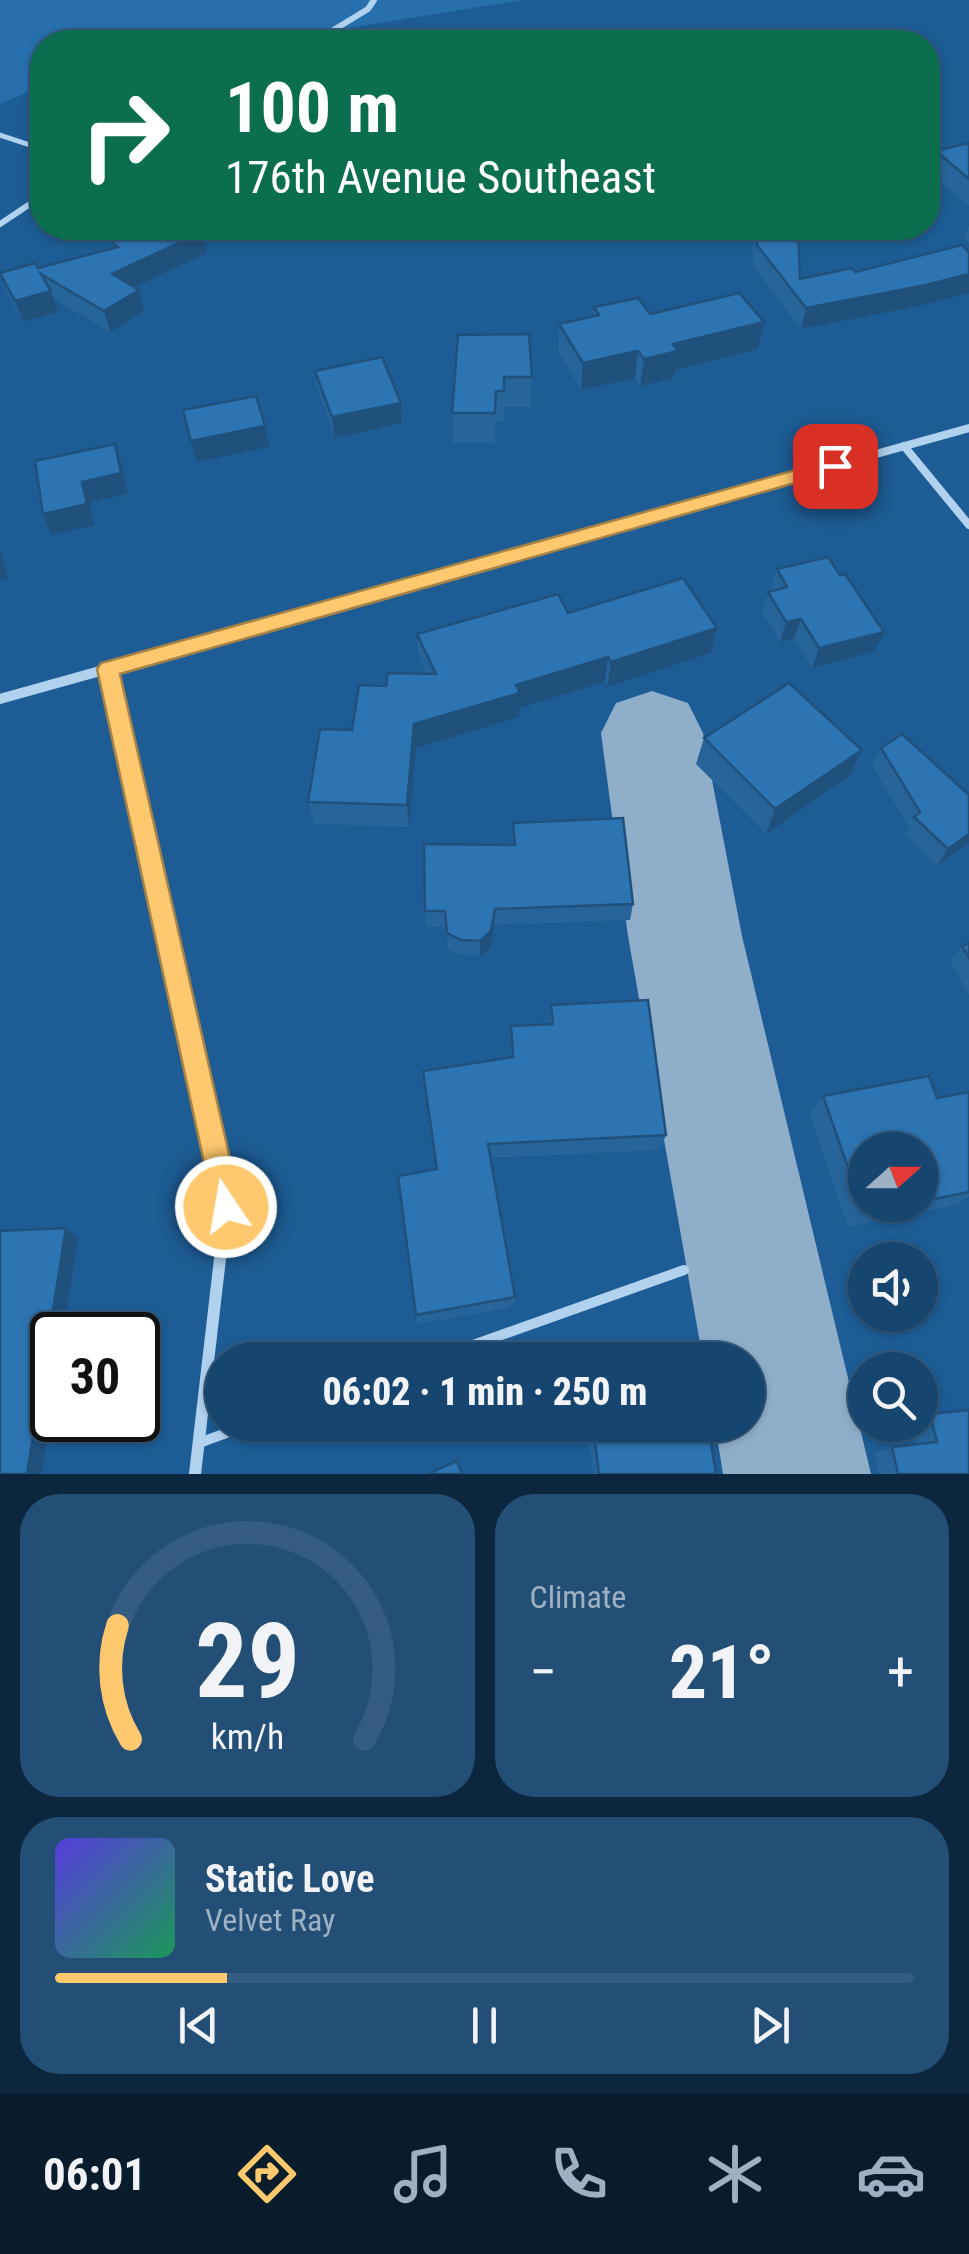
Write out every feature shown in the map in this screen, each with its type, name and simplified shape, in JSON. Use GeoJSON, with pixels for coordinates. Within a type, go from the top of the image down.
{"type":"FeatureCollection","features":[{"type":"Feature","properties":{"kind":"street"},"geometry":{"type":"LineString","coordinates":[[334,30],[368,9],[374,0]]}},
{"type":"Feature","properties":{"kind":"street"},"geometry":{"type":"LineString","coordinates":[[0,224],[30,204]]}},
{"type":"Feature","properties":{"kind":"street"},"geometry":{"type":"LineString","coordinates":[[0,699],[969,428]]}},
{"type":"Feature","properties":{"kind":"street"},"geometry":{"type":"LineString","coordinates":[[904,446],[969,525]]}},
{"type":"Feature","properties":{"kind":"street"},"geometry":{"type":"LineString","coordinates":[[108,669],[226,1207],[195,1474]]}},
{"type":"Feature","properties":{"kind":"lane"},"geometry":{"type":"LineString","coordinates":[[0,136],[30,145]]}},
{"type":"Feature","properties":{"kind":"lane"},"geometry":{"type":"LineString","coordinates":[[481,1342],[684,1270]]}},
{"type":"Feature","properties":{"kind":"lane"},"geometry":{"type":"LineString","coordinates":[[199,1442],[205,1440]]}},
{"type":"Feature","properties":{"kind":"shaded area"},"geometry":{"type":"Polygon","coordinates":[[[0,0],[523,0],[337,30],[30,30],[30,91],[0,104],[0,0]]]}},
{"type":"Feature","properties":{"kind":"building"},"geometry":{"type":"Polygon","coordinates":[[[969,143],[969,179],[940,154],[940,150],[969,143]]]}},
{"type":"Feature","properties":{"kind":"building"},"geometry":{"type":"Polygon","coordinates":[[[109,240],[185,240],[112,274],[139,290],[104,311],[41,274],[51,291],[15,301],[0,273],[35,263],[38,268],[118,247],[109,240]]]}},
{"type":"Feature","properties":{"kind":"building"},"geometry":{"type":"Polygon","coordinates":[[[757,240],[798,240],[800,279],[852,268],[855,272],[962,245],[969,252],[969,274],[806,308],[757,240]]]}},
{"type":"Feature","properties":{"kind":"building"},"geometry":{"type":"Polygon","coordinates":[[[739,293],[764,322],[673,344],[678,351],[644,359],[638,351],[583,363],[559,324],[599,315],[594,307],[638,298],[650,314],[739,293]]]}},
{"type":"Feature","properties":{"kind":"building"},"geometry":{"type":"Polygon","coordinates":[[[529,334],[532,377],[504,377],[504,391],[496,391],[495,413],[452,413],[458,335],[529,334]]]}},
{"type":"Feature","properties":{"kind":"building"},"geometry":{"type":"Polygon","coordinates":[[[382,357],[401,403],[332,417],[315,371],[382,357]]]}},
{"type":"Feature","properties":{"kind":"building"},"geometry":{"type":"Polygon","coordinates":[[[256,396],[265,426],[191,441],[183,410],[256,396]]]}},
{"type":"Feature","properties":{"kind":"building"},"geometry":{"type":"Polygon","coordinates":[[[115,444],[121,473],[82,482],[87,504],[43,514],[35,461],[115,444]]]}},
{"type":"Feature","properties":{"kind":"building"},"geometry":{"type":"Polygon","coordinates":[[[828,557],[840,575],[845,574],[884,632],[819,648],[801,619],[786,622],[768,592],[787,587],[777,569],[828,557]]]}},
{"type":"Feature","properties":{"kind":"building"},"geometry":{"type":"Polygon","coordinates":[[[683,578],[717,628],[611,662],[608,657],[516,685],[520,693],[414,724],[407,805],[308,802],[320,729],[352,730],[359,685],[386,686],[388,673],[436,674],[417,634],[558,594],[568,613],[683,578]]]}},
{"type":"Feature","properties":{"kind":"building"},"geometry":{"type":"Polygon","coordinates":[[[789,683],[862,750],[775,809],[704,738],[789,683]]]}},
{"type":"Feature","properties":{"kind":"building"},"geometry":{"type":"Polygon","coordinates":[[[902,734],[969,795],[969,834],[948,849],[914,817],[920,812],[881,748],[902,734]]]}},
{"type":"Feature","properties":{"kind":"building"},"geometry":{"type":"Polygon","coordinates":[[[623,818],[633,904],[495,909],[491,931],[480,941],[461,940],[447,933],[445,911],[425,911],[424,844],[515,845],[513,823],[623,818]]]}},
{"type":"Feature","properties":{"kind":"building"},"geometry":{"type":"Polygon","coordinates":[[[648,1000],[666,1135],[488,1144],[515,1297],[416,1315],[398,1176],[437,1169],[423,1071],[513,1057],[511,1026],[553,1024],[551,1005],[648,1000]]]}},
{"type":"Feature","properties":{"kind":"building"},"geometry":{"type":"Polygon","coordinates":[[[929,1076],[937,1098],[969,1092],[969,1192],[938,1198],[938,1132],[848,1132],[848,1167],[823,1096],[929,1076]]]}},
{"type":"Feature","properties":{"kind":"building"},"geometry":{"type":"Polygon","coordinates":[[[66,1228],[53,1312],[30,1312],[32,1442],[27,1474],[0,1474],[0,1231],[66,1228]]]}},
{"type":"Feature","properties":{"kind":"building"},"geometry":{"type":"Polygon","coordinates":[[[969,1410],[969,1474],[898,1474],[892,1447],[938,1442],[938,1413],[969,1410]]]}},
{"type":"Feature","properties":{"kind":"building"},"geometry":{"type":"Polygon","coordinates":[[[595,1442],[711,1442],[716,1474],[599,1474],[595,1442]]]}},
{"type":"Feature","properties":{"kind":"building"},"geometry":{"type":"Polygon","coordinates":[[[457,1461],[462,1474],[428,1474],[457,1461]]]}},
{"type":"Feature","properties":{"kind":"taxiway"},"geometry":{"type":"LineString","coordinates":[[652,733],[685,936],[797,1474]]}},
{"type":"Feature","properties":{"kind":"route"},"geometry":{"type":"LineString","coordinates":[[226,1207],[108,669],[835,466]]}}]}
